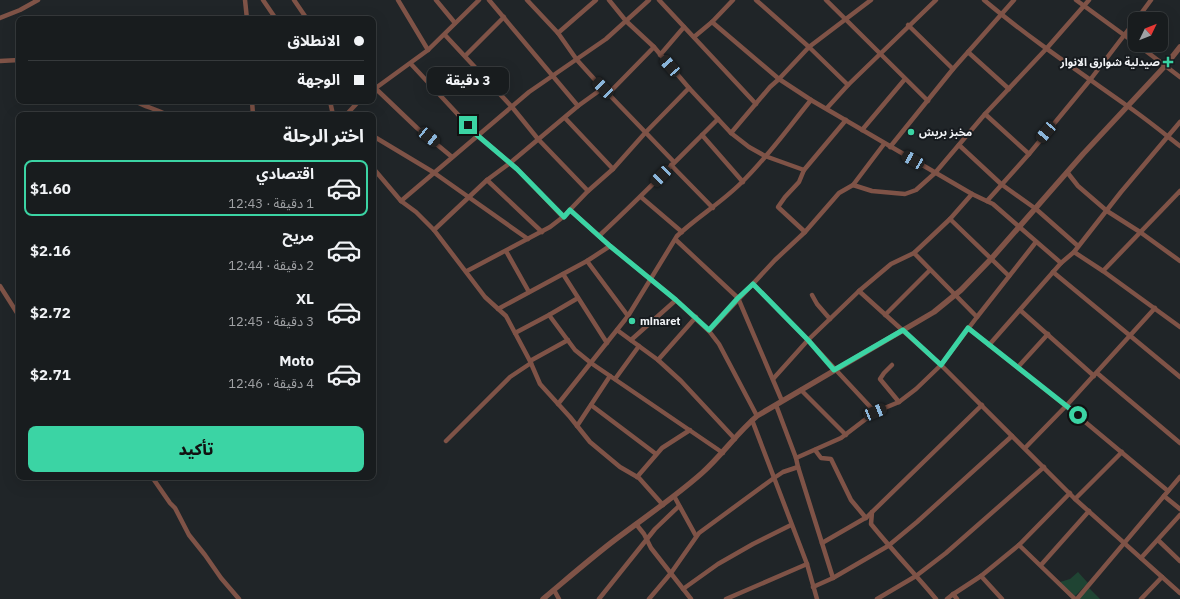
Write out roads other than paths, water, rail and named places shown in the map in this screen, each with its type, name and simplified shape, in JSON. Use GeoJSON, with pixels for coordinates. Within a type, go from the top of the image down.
{"type":"FeatureCollection","features":[{"type":"Feature","properties":{"kind":"street"},"geometry":{"type":"LineString","coordinates":[[0,18],[20,10],[38,0]]}},
{"type":"Feature","properties":{"kind":"street"},"geometry":{"type":"LineString","coordinates":[[245,0],[247,16]]}},
{"type":"Feature","properties":{"kind":"street"},"geometry":{"type":"LineString","coordinates":[[264,0],[274,16]]}},
{"type":"Feature","properties":{"kind":"street"},"geometry":{"type":"LineString","coordinates":[[294,0],[305,16]]}},
{"type":"Feature","properties":{"kind":"street"},"geometry":{"type":"LineString","coordinates":[[398,0],[428,50]]}},
{"type":"Feature","properties":{"kind":"street"},"geometry":{"type":"LineString","coordinates":[[436,0],[455,23]]}},
{"type":"Feature","properties":{"kind":"street"},"geometry":{"type":"LineString","coordinates":[[376,87],[411,64],[428,50],[479,0]]}},
{"type":"Feature","properties":{"kind":"street"},"geometry":{"type":"LineString","coordinates":[[489,0],[578,106]]}},
{"type":"Feature","properties":{"kind":"street"},"geometry":{"type":"LineString","coordinates":[[558,34],[596,0]]}},
{"type":"Feature","properties":{"kind":"street"},"geometry":{"type":"LineString","coordinates":[[609,0],[626,21],[654,47],[689,88],[731,132],[765,156],[804,170]]}},
{"type":"Feature","properties":{"kind":"street"},"geometry":{"type":"LineString","coordinates":[[401,201],[529,92],[606,39],[649,0]]}},
{"type":"Feature","properties":{"kind":"street"},"geometry":{"type":"LineString","coordinates":[[659,0],[756,104]]}},
{"type":"Feature","properties":{"kind":"street"},"geometry":{"type":"LineString","coordinates":[[694,37],[712,22],[733,0]]}},
{"type":"Feature","properties":{"kind":"street"},"geometry":{"type":"LineString","coordinates":[[756,0],[809,46],[848,85]]}},
{"type":"Feature","properties":{"kind":"street"},"geometry":{"type":"LineString","coordinates":[[826,0],[928,101]]}},
{"type":"Feature","properties":{"kind":"street"},"geometry":{"type":"LineString","coordinates":[[731,132],[770,87],[809,46],[871,0]]}},
{"type":"Feature","properties":{"kind":"street"},"geometry":{"type":"LineString","coordinates":[[826,108],[908,25],[936,0]]}},
{"type":"Feature","properties":{"kind":"street"},"geometry":{"type":"LineString","coordinates":[[984,0],[1180,146]]}},
{"type":"Feature","properties":{"kind":"street"},"geometry":{"type":"LineString","coordinates":[[890,147],[953,69],[1014,0]]}},
{"type":"Feature","properties":{"kind":"street"},"geometry":{"type":"LineString","coordinates":[[1076,0],[1128,37]]}},
{"type":"Feature","properties":{"kind":"street"},"geometry":{"type":"LineString","coordinates":[[853,185],[872,191],[905,194],[916,190],[935,173],[985,114],[1047,48],[1089,0]]}},
{"type":"Feature","properties":{"kind":"street"},"geometry":{"type":"LineString","coordinates":[[1142,12],[1151,0]]}},
{"type":"Feature","properties":{"kind":"street"},"geometry":{"type":"LineString","coordinates":[[529,1],[558,34],[577,60],[713,208]]}},
{"type":"Feature","properties":{"kind":"street"},"geometry":{"type":"LineString","coordinates":[[465,56],[504,17]]}},
{"type":"Feature","properties":{"kind":"street"},"geometry":{"type":"LineString","coordinates":[[712,22],[779,79],[811,100],[935,173],[972,194],[987,200],[1061,263]]}},
{"type":"Feature","properties":{"kind":"street"},"geometry":{"type":"LineString","coordinates":[[908,25],[953,69]]}},
{"type":"Feature","properties":{"kind":"street"},"geometry":{"type":"LineString","coordinates":[[660,54],[684,27]]}},
{"type":"Feature","properties":{"kind":"street"},"geometry":{"type":"LineString","coordinates":[[987,200],[1029,154],[1128,31]]}},
{"type":"Feature","properties":{"kind":"street"},"geometry":{"type":"LineString","coordinates":[[445,35],[512,107],[538,139],[588,191]]}},
{"type":"Feature","properties":{"kind":"street"},"geometry":{"type":"LineString","coordinates":[[608,94],[654,47]]}},
{"type":"Feature","properties":{"kind":"street"},"geometry":{"type":"LineString","coordinates":[[543,599],[603,549],[663,505],[703,472],[723,453],[754,418],[940,308],[956,295],[1036,209],[1067,172],[1165,66],[1180,47]]}},
{"type":"Feature","properties":{"kind":"street"},"geometry":{"type":"LineString","coordinates":[[968,52],[1009,89]]}},
{"type":"Feature","properties":{"kind":"street"},"geometry":{"type":"LineString","coordinates":[[1147,52],[1180,77]]}},
{"type":"Feature","properties":{"kind":"street"},"geometry":{"type":"LineString","coordinates":[[0,61],[16,60]]}},
{"type":"Feature","properties":{"kind":"street"},"geometry":{"type":"LineString","coordinates":[[411,64],[477,135],[510,163],[564,217]]}},
{"type":"Feature","properties":{"kind":"street"},"geometry":{"type":"LineString","coordinates":[[862,130],[905,78]]}},
{"type":"Feature","properties":{"kind":"street"},"geometry":{"type":"LineString","coordinates":[[434,230],[487,180],[510,163],[578,106],[603,88]]}},
{"type":"Feature","properties":{"kind":"street"},"geometry":{"type":"LineString","coordinates":[[467,271],[542,232],[564,217],[689,88]]}},
{"type":"Feature","properties":{"kind":"street"},"geometry":{"type":"LineString","coordinates":[[376,90],[417,128],[452,157]]}},
{"type":"Feature","properties":{"kind":"street"},"geometry":{"type":"LineString","coordinates":[[558,404],[628,316],[682,232],[713,208],[742,182],[811,100]]}},
{"type":"Feature","properties":{"kind":"street"},"geometry":{"type":"LineString","coordinates":[[141,104],[161,112]]}},
{"type":"Feature","properties":{"kind":"street"},"geometry":{"type":"LineString","coordinates":[[349,112],[356,104]]}},
{"type":"Feature","properties":{"kind":"street"},"geometry":{"type":"LineString","coordinates":[[985,114],[1029,154]]}},
{"type":"Feature","properties":{"kind":"street"},"geometry":{"type":"LineString","coordinates":[[565,118],[612,169]]}},
{"type":"Feature","properties":{"kind":"street"},"geometry":{"type":"LineString","coordinates":[[599,236],[641,197],[718,119]]}},
{"type":"Feature","properties":{"kind":"street"},"geometry":{"type":"LineString","coordinates":[[805,232],[778,207],[789,192],[799,182],[804,170],[846,120]]}},
{"type":"Feature","properties":{"kind":"street"},"geometry":{"type":"LineString","coordinates":[[989,345],[1061,263],[1074,252],[1121,192],[1180,122]]}},
{"type":"Feature","properties":{"kind":"street"},"geometry":{"type":"LineString","coordinates":[[702,135],[742,182]]}},
{"type":"Feature","properties":{"kind":"street"},"geometry":{"type":"LineString","coordinates":[[376,138],[434,172],[528,239]]}},
{"type":"Feature","properties":{"kind":"street"},"geometry":{"type":"LineString","coordinates":[[709,330],[775,260],[805,232],[839,193],[853,185],[884,144]]}},
{"type":"Feature","properties":{"kind":"street"},"geometry":{"type":"LineString","coordinates":[[960,145],[1001,184],[1036,209],[1078,246]]}},
{"type":"Feature","properties":{"kind":"street"},"geometry":{"type":"LineString","coordinates":[[376,172],[401,201],[416,212],[434,230],[489,301],[506,316],[540,384],[590,442],[624,469],[637,476],[663,505]]}},
{"type":"Feature","properties":{"kind":"street"},"geometry":{"type":"LineString","coordinates":[[1067,172],[1078,186],[1107,211],[1140,232],[1180,261]]}},
{"type":"Feature","properties":{"kind":"street"},"geometry":{"type":"LineString","coordinates":[[487,180],[542,232]]}},
{"type":"Feature","properties":{"kind":"street"},"geometry":{"type":"LineString","coordinates":[[1103,271],[1180,191]]}},
{"type":"Feature","properties":{"kind":"street"},"geometry":{"type":"LineString","coordinates":[[773,379],[808,340],[860,291],[891,264],[914,253],[950,219],[972,194]]}},
{"type":"Feature","properties":{"kind":"street"},"geometry":{"type":"LineString","coordinates":[[641,197],[682,232]]}},
{"type":"Feature","properties":{"kind":"street"},"geometry":{"type":"LineString","coordinates":[[570,210],[610,246],[696,317],[709,330],[719,344],[754,418],[791,525],[807,564],[815,598]]}},
{"type":"Feature","properties":{"kind":"street"},"geometry":{"type":"LineString","coordinates":[[950,219],[1009,276]]}},
{"type":"Feature","properties":{"kind":"street"},"geometry":{"type":"LineString","coordinates":[[676,240],[738,298],[782,401]]}},
{"type":"Feature","properties":{"kind":"street"},"geometry":{"type":"LineString","coordinates":[[796,458],[846,435],[875,412],[899,402],[916,389],[941,365],[968,328],[1036,242]]}},
{"type":"Feature","properties":{"kind":"street"},"geometry":{"type":"LineString","coordinates":[[498,309],[563,274],[610,246]]}},
{"type":"Feature","properties":{"kind":"street"},"geometry":{"type":"LineString","coordinates":[[506,251],[530,292]]}},
{"type":"Feature","properties":{"kind":"street"},"geometry":{"type":"LineString","coordinates":[[1074,252],[1180,326]]}},
{"type":"Feature","properties":{"kind":"street"},"geometry":{"type":"LineString","coordinates":[[914,253],[977,317]]}},
{"type":"Feature","properties":{"kind":"street"},"geometry":{"type":"LineString","coordinates":[[587,260],[628,316]]}},
{"type":"Feature","properties":{"kind":"street"},"geometry":{"type":"LineString","coordinates":[[885,315],[930,270]]}},
{"type":"Feature","properties":{"kind":"street"},"geometry":{"type":"LineString","coordinates":[[1053,272],[1180,377]]}},
{"type":"Feature","properties":{"kind":"street"},"geometry":{"type":"LineString","coordinates":[[563,274],[607,343]]}},
{"type":"Feature","properties":{"kind":"street"},"geometry":{"type":"LineString","coordinates":[[753,284],[875,412]]}},
{"type":"Feature","properties":{"kind":"street"},"geometry":{"type":"LineString","coordinates":[[0,286],[16,311]]}},
{"type":"Feature","properties":{"kind":"street"},"geometry":{"type":"LineString","coordinates":[[860,291],[982,404],[1075,499],[1180,593]]}},
{"type":"Feature","properties":{"kind":"street"},"geometry":{"type":"LineString","coordinates":[[812,295],[817,304],[830,319]]}},
{"type":"Feature","properties":{"kind":"street"},"geometry":{"type":"LineString","coordinates":[[515,333],[550,315],[578,298]]}},
{"type":"Feature","properties":{"kind":"street"},"geometry":{"type":"LineString","coordinates":[[631,340],[676,300]]}},
{"type":"Feature","properties":{"kind":"street"},"geometry":{"type":"LineString","coordinates":[[1025,448],[1066,406],[1155,308]]}},
{"type":"Feature","properties":{"kind":"street"},"geometry":{"type":"LineString","coordinates":[[1020,310],[1095,374],[1180,443]]}},
{"type":"Feature","properties":{"kind":"street"},"geometry":{"type":"LineString","coordinates":[[550,315],[578,353],[723,453]]}},
{"type":"Feature","properties":{"kind":"street"},"geometry":{"type":"LineString","coordinates":[[658,360],[696,317]]}},
{"type":"Feature","properties":{"kind":"street"},"geometry":{"type":"LineString","coordinates":[[968,328],[1066,406],[1168,491]]}},
{"type":"Feature","properties":{"kind":"street"},"geometry":{"type":"LineString","coordinates":[[617,330],[658,360],[691,390],[735,439]]}},
{"type":"Feature","properties":{"kind":"street"},"geometry":{"type":"LineString","coordinates":[[1018,367],[1048,334]]}},
{"type":"Feature","properties":{"kind":"street"},"geometry":{"type":"LineString","coordinates":[[446,441],[510,377],[530,362],[568,340]]}},
{"type":"Feature","properties":{"kind":"street"},"geometry":{"type":"LineString","coordinates":[[615,379],[639,346]]}},
{"type":"Feature","properties":{"kind":"street"},"geometry":{"type":"LineString","coordinates":[[892,365],[880,379],[899,402]]}},
{"type":"Feature","properties":{"kind":"street"},"geometry":{"type":"LineString","coordinates":[[577,426],[610,376]]}},
{"type":"Feature","properties":{"kind":"street"},"geometry":{"type":"LineString","coordinates":[[801,390],[846,435]]}},
{"type":"Feature","properties":{"kind":"street"},"geometry":{"type":"LineString","coordinates":[[822,543],[866,518],[982,404]]}},
{"type":"Feature","properties":{"kind":"street"},"geometry":{"type":"LineString","coordinates":[[591,405],[656,454]]}},
{"type":"Feature","properties":{"kind":"street"},"geometry":{"type":"LineString","coordinates":[[776,405],[796,458],[833,578]]}},
{"type":"Feature","properties":{"kind":"street"},"geometry":{"type":"LineString","coordinates":[[637,476],[667,444],[690,430]]}},
{"type":"Feature","properties":{"kind":"street"},"geometry":{"type":"LineString","coordinates":[[813,587],[833,578],[888,546],[917,522],[1012,436]]}},
{"type":"Feature","properties":{"kind":"street"},"geometry":{"type":"LineString","coordinates":[[815,450],[821,458],[831,460],[851,500],[866,518]]}},
{"type":"Feature","properties":{"kind":"street"},"geometry":{"type":"LineString","coordinates":[[1075,499],[1122,452]]}},
{"type":"Feature","properties":{"kind":"street"},"geometry":{"type":"LineString","coordinates":[[649,599],[670,573],[696,536],[774,478],[783,472],[798,467]]}},
{"type":"Feature","properties":{"kind":"street"},"geometry":{"type":"LineString","coordinates":[[877,599],[916,576],[946,553],[1044,467]]}},
{"type":"Feature","properties":{"kind":"street"},"geometry":{"type":"LineString","coordinates":[[1019,545],[1076,599],[1180,476]]}},
{"type":"Feature","properties":{"kind":"street"},"geometry":{"type":"LineString","coordinates":[[154,480],[179,515],[189,535],[238,599]]}},
{"type":"Feature","properties":{"kind":"street"},"geometry":{"type":"LineString","coordinates":[[947,599],[981,576],[1019,545],[1070,494]]}},
{"type":"Feature","properties":{"kind":"street"},"geometry":{"type":"LineString","coordinates":[[674,496],[696,536]]}},
{"type":"Feature","properties":{"kind":"street"},"geometry":{"type":"LineString","coordinates":[[1164,496],[1180,509]]}},
{"type":"Feature","properties":{"kind":"street"},"geometry":{"type":"LineString","coordinates":[[599,599],[655,529],[679,506]]}},
{"type":"Feature","properties":{"kind":"street"},"geometry":{"type":"LineString","coordinates":[[1041,565],[1089,511]]}},
{"type":"Feature","properties":{"kind":"street"},"geometry":{"type":"LineString","coordinates":[[872,512],[871,524],[888,546],[936,599]]}},
{"type":"Feature","properties":{"kind":"street"},"geometry":{"type":"LineString","coordinates":[[1141,558],[1180,515]]}},
{"type":"Feature","properties":{"kind":"street"},"geometry":{"type":"LineString","coordinates":[[636,524],[670,573],[691,599]]}},
{"type":"Feature","properties":{"kind":"street"},"geometry":{"type":"LineString","coordinates":[[683,589],[718,564],[791,525]]}},
{"type":"Feature","properties":{"kind":"street"},"geometry":{"type":"LineString","coordinates":[[1158,540],[1180,561]]}},
{"type":"Feature","properties":{"kind":"street"},"geometry":{"type":"LineString","coordinates":[[726,599],[807,564]]}},
{"type":"Feature","properties":{"kind":"street"},"geometry":{"type":"LineString","coordinates":[[981,576],[1002,599]]}},
{"type":"Feature","properties":{"kind":"street"},"geometry":{"type":"LineString","coordinates":[[1141,599],[1162,577]]}},
{"type":"Feature","properties":{"kind":"street"},"geometry":{"type":"LineString","coordinates":[[554,590],[559,599]]}},
{"type":"Feature","properties":{"kind":"street"},"geometry":{"type":"LineString","coordinates":[[953,594],[957,599]]}},
{"type":"Feature","properties":{"kind":"place","name":"صيدلية شوارق الانوار"},"geometry":{"type":"Point","coordinates":[1168,62]}},
{"type":"Feature","properties":{"kind":"place","name":"مخبز بريش"},"geometry":{"type":"Point","coordinates":[911,132]}},
{"type":"Feature","properties":{"kind":"place","name":"minaret"},"geometry":{"type":"Point","coordinates":[632,321]}}]}
